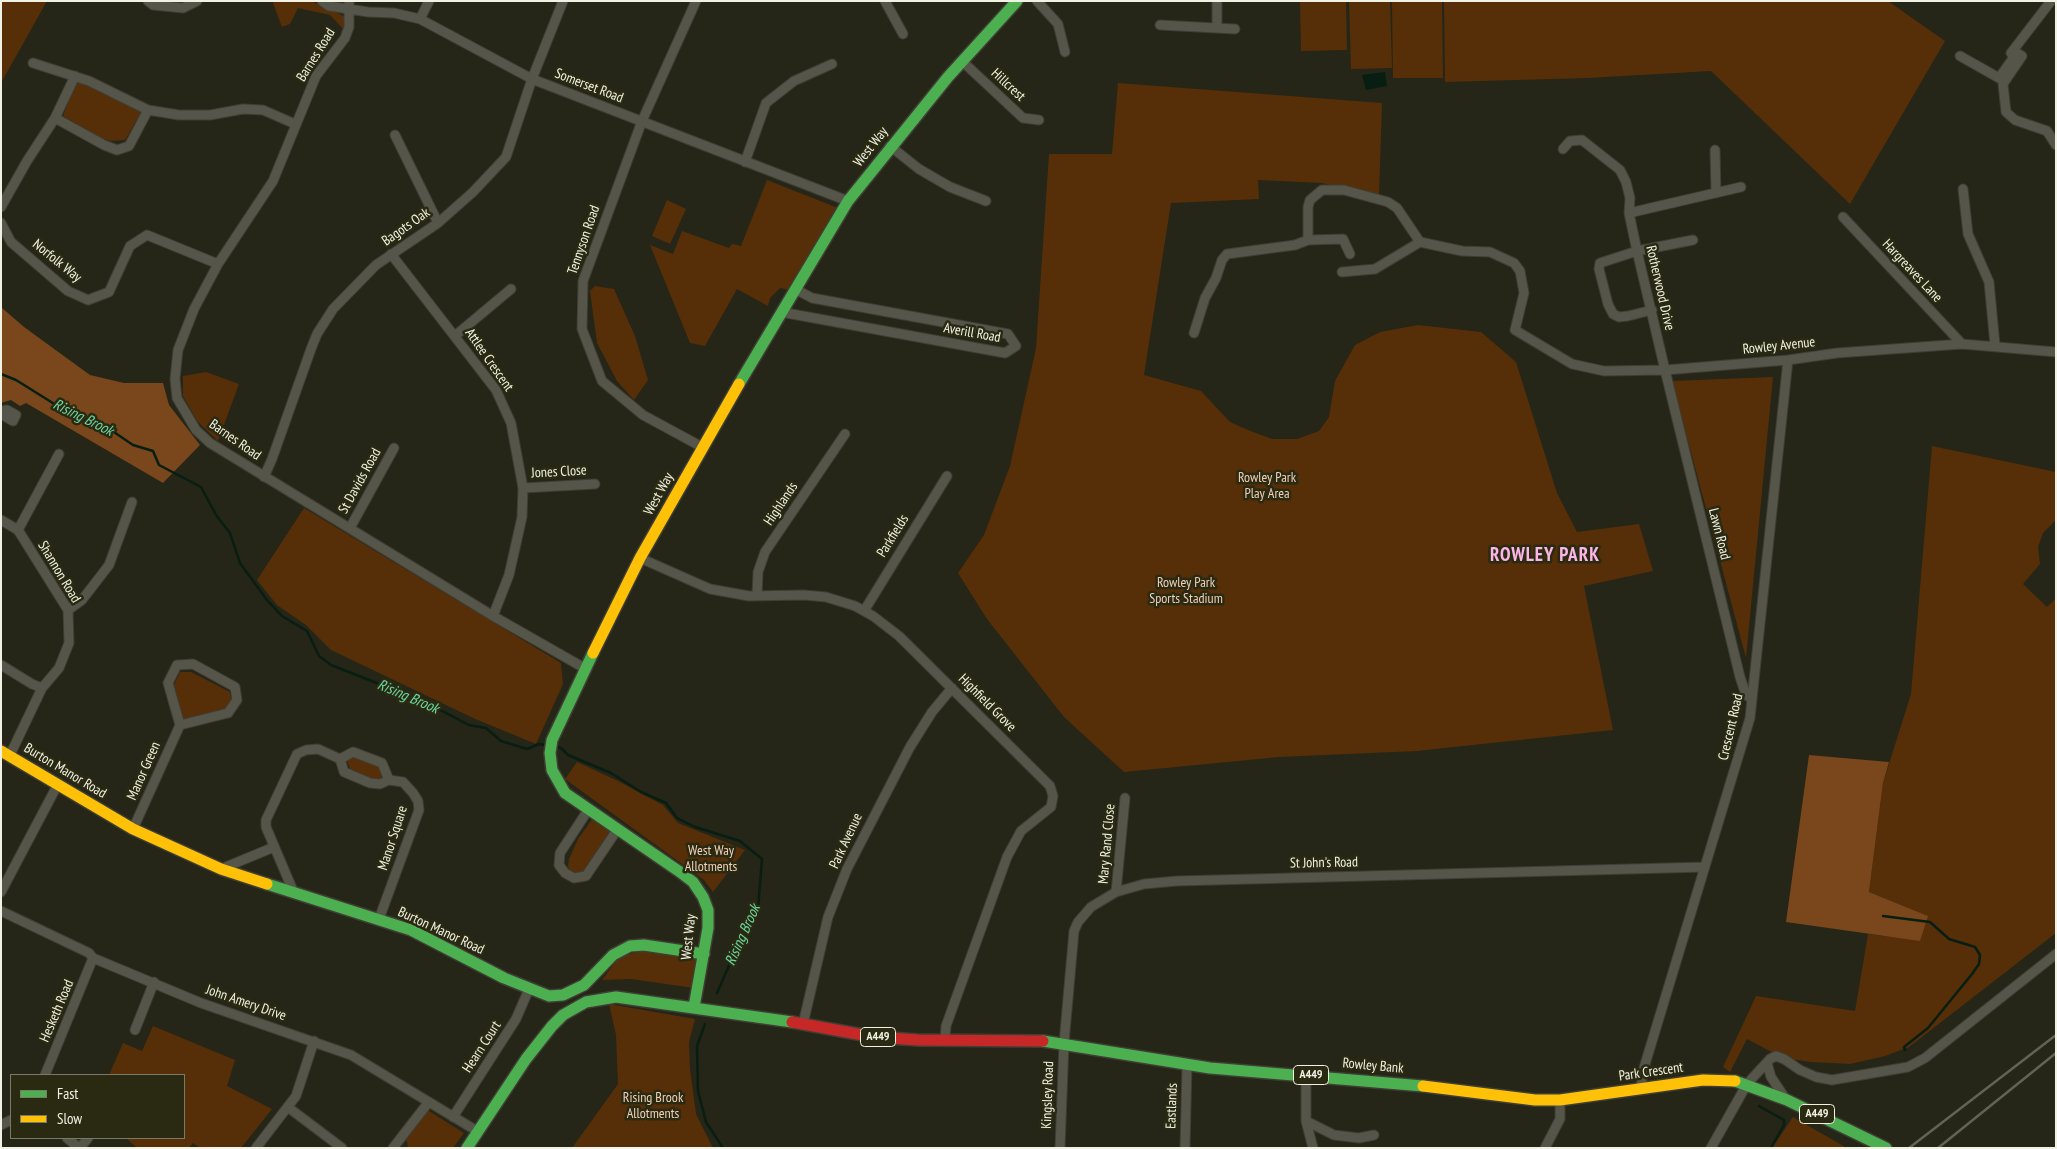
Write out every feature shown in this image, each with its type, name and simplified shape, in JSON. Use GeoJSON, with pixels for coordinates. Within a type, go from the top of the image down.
{"type":"FeatureCollection","features":[{"type":"Feature","properties":{"kind":"main road","name":"West Way"},"geometry":{"type":"LineString","coordinates":[[694,1007],[704,954],[708,918],[706,904],[699,890],[680,872],[571,798],[560,786],[552,770],[550,753],[552,740],[640,558],[702,446],[848,201],[890,146],[1017,1]]}},
{"type":"Feature","properties":{"kind":"main road","name":"Burton Manor Road"},"geometry":{"type":"LineString","coordinates":[[6,753],[133,829],[221,869],[411,930],[529,990],[549,996],[574,991],[584,986],[613,956],[630,946],[644,945],[704,954]]}},
{"type":"Feature","properties":{"kind":"main road","name":"A449"},"geometry":{"type":"LineString","coordinates":[[467,1148],[541,1039],[563,1015],[595,999],[616,997],[694,1007],[874,1037],[945,1040],[1032,1039],[1064,1043]]}},
{"type":"Feature","properties":{"kind":"main road","name":"Rowley Bank"},"geometry":{"type":"LineString","coordinates":[[1064,1043],[1187,1065],[1306,1074],[1466,1090],[1535,1100],[1560,1100]]}},
{"type":"Feature","properties":{"kind":"main road","name":"Park Crescent"},"geometry":{"type":"LineString","coordinates":[[1560,1100],[1703,1080],[1725,1080],[1747,1084]]}},
{"type":"Feature","properties":{"kind":"main road","name":"A449"},"geometry":{"type":"LineString","coordinates":[[1747,1084],[1787,1100],[1886,1148]]}},
{"type":"Feature","properties":{"kind":"street"},"geometry":{"type":"LineString","coordinates":[[148,1],[152,5],[183,8],[197,1]]}},
{"type":"Feature","properties":{"kind":"street","name":"Somerset Road"},"geometry":{"type":"LineString","coordinates":[[322,1],[329,6],[349,5],[368,12],[394,13],[420,19],[532,79],[848,201]]}},
{"type":"Feature","properties":{"kind":"street"},"geometry":{"type":"LineString","coordinates":[[420,19],[429,1]]}},
{"type":"Feature","properties":{"kind":"street","name":"Bagots Oak"},"geometry":{"type":"LineString","coordinates":[[264,477],[317,334],[344,297],[391,254],[438,223],[473,192],[506,157],[532,79],[563,1]]}},
{"type":"Feature","properties":{"kind":"street","name":"Tennyson Road"},"geometry":{"type":"LineString","coordinates":[[696,1],[642,121],[583,281],[582,329],[602,381],[643,414],[702,446]]}},
{"type":"Feature","properties":{"kind":"street"},"geometry":{"type":"LineString","coordinates":[[884,1],[903,34]]}},
{"type":"Feature","properties":{"kind":"street"},"geometry":{"type":"LineString","coordinates":[[1037,1],[1058,24],[1065,52]]}},
{"type":"Feature","properties":{"kind":"street"},"geometry":{"type":"LineString","coordinates":[[1217,1],[1217,28]]}},
{"type":"Feature","properties":{"kind":"street"},"geometry":{"type":"LineString","coordinates":[[2012,52],[2051,1]]}},
{"type":"Feature","properties":{"kind":"street","name":"Barnes Road"},"geometry":{"type":"LineString","coordinates":[[349,5],[349,27],[345,38],[316,76],[265,195],[218,264],[194,309],[178,350],[175,379],[177,398],[196,430],[210,443],[493,616],[586,669]]}},
{"type":"Feature","properties":{"kind":"street"},"geometry":{"type":"LineString","coordinates":[[1160,25],[1235,29]]}},
{"type":"Feature","properties":{"kind":"street"},"geometry":{"type":"LineString","coordinates":[[1960,56],[1999,78],[2014,57],[2012,52]]}},
{"type":"Feature","properties":{"kind":"street"},"geometry":{"type":"LineString","coordinates":[[2012,52],[2022,56],[2003,84],[2006,112],[2015,120],[2047,131],[2056,145]]}},
{"type":"Feature","properties":{"kind":"street","name":"Hillcrest"},"geometry":{"type":"LineString","coordinates":[[963,62],[1023,118],[1039,120]]}},
{"type":"Feature","properties":{"kind":"street"},"geometry":{"type":"LineString","coordinates":[[34,63],[89,81],[148,110],[179,115],[210,115],[243,109],[263,110],[295,124]]}},
{"type":"Feature","properties":{"kind":"street"},"geometry":{"type":"LineString","coordinates":[[745,162],[766,103],[794,81],[832,64]]}},
{"type":"Feature","properties":{"kind":"street"},"geometry":{"type":"LineString","coordinates":[[1,207],[27,161],[55,118],[75,76]]}},
{"type":"Feature","properties":{"kind":"street"},"geometry":{"type":"LineString","coordinates":[[55,118],[104,145],[123,150],[129,146],[148,110]]}},
{"type":"Feature","properties":{"kind":"street"},"geometry":{"type":"LineString","coordinates":[[396,134],[438,223]]}},
{"type":"Feature","properties":{"kind":"street","name":"Rotherwood Drive"},"geometry":{"type":"LineString","coordinates":[[1563,149],[1570,141],[1582,140],[1620,170],[1626,182],[1630,198],[1629,213],[1665,370]]}},
{"type":"Feature","properties":{"kind":"street"},"geometry":{"type":"LineString","coordinates":[[890,146],[919,169],[950,187],[986,201]]}},
{"type":"Feature","properties":{"kind":"street"},"geometry":{"type":"LineString","coordinates":[[1715,150],[1716,193]]}},
{"type":"Feature","properties":{"kind":"street"},"geometry":{"type":"LineString","coordinates":[[1629,213],[1741,187]]}},
{"type":"Feature","properties":{"kind":"street"},"geometry":{"type":"LineString","coordinates":[[1308,240],[1310,200],[1322,190],[1332,188],[1380,198],[1397,208],[1420,242],[1375,269],[1342,272]]}},
{"type":"Feature","properties":{"kind":"street"},"geometry":{"type":"LineString","coordinates":[[1963,189],[1968,234],[1988,282],[1995,345]]}},
{"type":"Feature","properties":{"kind":"street","name":"Hargreaves Lane"},"geometry":{"type":"LineString","coordinates":[[1843,217],[1962,344]]}},
{"type":"Feature","properties":{"kind":"street","name":"Norfolk Way"},"geometry":{"type":"LineString","coordinates":[[1,223],[11,242],[68,291],[88,300],[109,292],[130,246],[148,235],[218,264]]}},
{"type":"Feature","properties":{"kind":"street"},"geometry":{"type":"LineString","coordinates":[[1194,333],[1205,298],[1226,254],[1295,245],[1308,240],[1343,239],[1350,254]]}},
{"type":"Feature","properties":{"kind":"street"},"geometry":{"type":"LineString","coordinates":[[1652,310],[1619,317],[1613,314],[1601,278],[1600,263],[1637,251],[1693,240]]}},
{"type":"Feature","properties":{"kind":"street","name":"Rowley Avenue"},"geometry":{"type":"LineString","coordinates":[[1420,242],[1462,251],[1490,252],[1514,263],[1520,270],[1524,293],[1515,330],[1572,364],[1604,371],[1665,370],[1788,360],[1837,353],[1962,344],[1995,345],[2056,352]]}},
{"type":"Feature","properties":{"kind":"street","name":"Attlee Crescent"},"geometry":{"type":"LineString","coordinates":[[391,254],[456,335],[496,390],[511,423],[523,488],[522,517],[509,575],[493,616]]}},
{"type":"Feature","properties":{"kind":"street"},"geometry":{"type":"LineString","coordinates":[[456,335],[511,289]]}},
{"type":"Feature","properties":{"kind":"street","name":"Averill Road"},"geometry":{"type":"LineString","coordinates":[[782,312],[1004,353],[1016,346],[1008,334],[812,298],[795,289]]}},
{"type":"Feature","properties":{"kind":"street","name":"Crescent Road"},"geometry":{"type":"LineString","coordinates":[[1641,1088],[1643,1071],[1745,737],[1752,699],[1788,360]]}},
{"type":"Feature","properties":{"kind":"street","name":"Lawn Road"},"geometry":{"type":"LineString","coordinates":[[1665,370],[1740,677],[1746,695],[1752,699]]}},
{"type":"Feature","properties":{"kind":"street","name":"Highlands"},"geometry":{"type":"LineString","coordinates":[[757,596],[758,572],[765,552],[845,434]]}},
{"type":"Feature","properties":{"kind":"street","name":"St Davids Road"},"geometry":{"type":"LineString","coordinates":[[350,528],[394,448]]}},
{"type":"Feature","properties":{"kind":"street"},"geometry":{"type":"LineString","coordinates":[[18,530],[59,454]]}},
{"type":"Feature","properties":{"kind":"street","name":"Parkfields"},"geometry":{"type":"LineString","coordinates":[[864,611],[947,476]]}},
{"type":"Feature","properties":{"kind":"street","name":"Jones Close"},"geometry":{"type":"LineString","coordinates":[[523,488],[595,484]]}},
{"type":"Feature","properties":{"kind":"street"},"geometry":{"type":"LineString","coordinates":[[68,610],[82,600],[109,565],[132,502]]}},
{"type":"Feature","properties":{"kind":"street","name":"Shannon Road"},"geometry":{"type":"LineString","coordinates":[[1,520],[18,530],[68,610],[70,643],[59,668],[42,688],[6,753]]}},
{"type":"Feature","properties":{"kind":"street","name":"Highfield Grove"},"geometry":{"type":"LineString","coordinates":[[640,558],[700,586],[739,595],[818,596],[839,601],[864,611],[899,636],[1050,786],[1053,796],[1051,807],[1021,831],[1007,856],[946,1026],[945,1040]]}},
{"type":"Feature","properties":{"kind":"street"},"geometry":{"type":"LineString","coordinates":[[193,664],[234,687],[237,700],[228,713],[180,725],[168,683],[178,665],[193,664]]}},
{"type":"Feature","properties":{"kind":"street"},"geometry":{"type":"LineString","coordinates":[[1,665],[42,688]]}},
{"type":"Feature","properties":{"kind":"street","name":"Park Avenue"},"geometry":{"type":"LineString","coordinates":[[803,1024],[828,917],[847,869],[910,746],[932,712],[952,688]]}},
{"type":"Feature","properties":{"kind":"street","name":"Manor Green"},"geometry":{"type":"LineString","coordinates":[[133,829],[180,725]]}},
{"type":"Feature","properties":{"kind":"street","name":"Manor Square"},"geometry":{"type":"LineString","coordinates":[[274,847],[266,827],[266,820],[297,754],[306,750],[318,749],[340,759],[344,772],[370,783],[380,784],[389,780],[402,782],[413,793],[419,810],[379,919]]}},
{"type":"Feature","properties":{"kind":"street"},"geometry":{"type":"LineString","coordinates":[[340,759],[353,752],[382,763],[389,780]]}},
{"type":"Feature","properties":{"kind":"street"},"geometry":{"type":"LineString","coordinates":[[1,892],[58,784]]}},
{"type":"Feature","properties":{"kind":"street","name":"Mary Rand Close"},"geometry":{"type":"LineString","coordinates":[[1116,892],[1125,798]]}},
{"type":"Feature","properties":{"kind":"street"},"geometry":{"type":"LineString","coordinates":[[588,810],[560,853],[560,866],[565,873],[574,878],[586,876],[617,830]]}},
{"type":"Feature","properties":{"kind":"street"},"geometry":{"type":"LineString","coordinates":[[221,869],[274,847],[294,893]]}},
{"type":"Feature","properties":{"kind":"street","name":"St John's Road"},"geometry":{"type":"LineString","coordinates":[[1064,1043],[1074,931],[1078,922],[1091,907],[1116,892],[1144,884],[1177,881],[1705,867]]}},
{"type":"Feature","properties":{"kind":"street","name":"John Amery Drive"},"geometry":{"type":"LineString","coordinates":[[1,911],[89,952],[93,958],[201,1003],[352,1055],[428,1103],[478,1131]]}},
{"type":"Feature","properties":{"kind":"street"},"geometry":{"type":"LineString","coordinates":[[1711,1148],[1747,1084],[1776,1056],[1816,1077],[1832,1080],[1908,1067],[1925,1058],[2056,954]]}},
{"type":"Feature","properties":{"kind":"street","name":"Hesketh Road"},"geometry":{"type":"LineString","coordinates":[[45,1074],[93,958]]}},
{"type":"Feature","properties":{"kind":"street"},"geometry":{"type":"LineString","coordinates":[[134,1030],[154,982]]}},
{"type":"Feature","properties":{"kind":"street","name":"Hearn Court"},"geometry":{"type":"LineString","coordinates":[[453,1117],[516,1020],[529,990]]}},
{"type":"Feature","properties":{"kind":"street"},"geometry":{"type":"LineString","coordinates":[[256,1148],[289,1108],[301,1085],[314,1041]]}},
{"type":"Feature","properties":{"kind":"street","name":"Kingsley Road"},"geometry":{"type":"LineString","coordinates":[[1060,1148],[1064,1043]]}},
{"type":"Feature","properties":{"kind":"street"},"geometry":{"type":"LineString","coordinates":[[1767,1063],[1771,1077],[1787,1100]]}},
{"type":"Feature","properties":{"kind":"street","name":"Eastlands"},"geometry":{"type":"LineString","coordinates":[[1185,1148],[1187,1065]]}},
{"type":"Feature","properties":{"kind":"street"},"geometry":{"type":"LineString","coordinates":[[1306,1074],[1306,1121],[1313,1148]]}},
{"type":"Feature","properties":{"kind":"street"},"geometry":{"type":"LineString","coordinates":[[1545,1148],[1560,1119],[1560,1100]]}},
{"type":"Feature","properties":{"kind":"street"},"geometry":{"type":"LineString","coordinates":[[393,1148],[428,1103]]}},
{"type":"Feature","properties":{"kind":"street"},"geometry":{"type":"LineString","coordinates":[[289,1108],[342,1148]]}},
{"type":"Feature","properties":{"kind":"street"},"geometry":{"type":"LineString","coordinates":[[1306,1121],[1334,1135],[1359,1138],[1374,1135]]}},
{"type":"Feature","properties":{"kind":"street"},"geometry":{"type":"LineString","coordinates":[[68,1139],[80,1148]]}},
{"type":"Feature","properties":{"kind":"green space"},"geometry":{"type":"Polygon","coordinates":[[[1,1],[47,1],[1,83],[1,1]]]}},
{"type":"Feature","properties":{"kind":"green space"},"geometry":{"type":"Polygon","coordinates":[[[275,1],[311,1],[348,18],[345,31],[330,15],[298,8],[290,24],[282,27],[273,3],[275,1]]]}},
{"type":"Feature","properties":{"kind":"green space"},"geometry":{"type":"Polygon","coordinates":[[[1300,1],[1346,1],[1347,50],[1301,51],[1300,1]]]}},
{"type":"Feature","properties":{"kind":"green space"},"geometry":{"type":"Polygon","coordinates":[[[1349,1],[1390,1],[1392,68],[1351,69],[1349,1]]]}},
{"type":"Feature","properties":{"kind":"green space"},"geometry":{"type":"Polygon","coordinates":[[[1392,1],[1442,1],[1443,78],[1393,78],[1392,1]]]}},
{"type":"Feature","properties":{"kind":"green space"},"geometry":{"type":"Polygon","coordinates":[[[1444,1],[1888,1],[1945,41],[1850,204],[1711,71],[1588,78],[1445,82],[1444,1]]]}},
{"type":"Feature","properties":{"kind":"green space"},"geometry":{"type":"Polygon","coordinates":[[[76,81],[142,111],[125,140],[111,141],[100,138],[63,116],[76,81]]]}},
{"type":"Feature","properties":{"kind":"green space","name":"Rowley Park Sports Stadium"},"geometry":{"type":"Polygon","coordinates":[[[1118,83],[1382,103],[1379,196],[1322,183],[1258,180],[1259,199],[1171,203],[1144,375],[1201,391],[1230,422],[1248,430],[1272,439],[1297,439],[1319,431],[1329,417],[1335,381],[1355,345],[1380,332],[1418,325],[1481,332],[1516,362],[1557,493],[1577,532],[1639,524],[1653,571],[1584,586],[1613,730],[1417,751],[1279,757],[1124,772],[1064,717],[987,619],[958,573],[984,535],[1010,466],[1036,348],[1049,154],[1112,154],[1118,83]]]}},
{"type":"Feature","properties":{"kind":"green space"},"geometry":{"type":"Polygon","coordinates":[[[767,180],[838,208],[790,290],[780,288],[770,298],[768,306],[737,289],[705,346],[690,343],[650,245],[673,254],[682,231],[729,248],[732,244],[741,246],[767,180]]]}},
{"type":"Feature","properties":{"kind":"green space"},"geometry":{"type":"Polygon","coordinates":[[[667,200],[686,209],[670,244],[652,236],[667,200]]]}},
{"type":"Feature","properties":{"kind":"green space"},"geometry":{"type":"Polygon","coordinates":[[[595,286],[614,289],[635,336],[648,380],[634,400],[617,381],[597,343],[590,291],[595,286]]]}},
{"type":"Feature","properties":{"kind":"green space"},"geometry":{"type":"Polygon","coordinates":[[[206,372],[239,384],[218,441],[197,421],[183,396],[183,376],[206,372]]]}},
{"type":"Feature","properties":{"kind":"green space"},"geometry":{"type":"Polygon","coordinates":[[[1773,377],[1746,658],[1672,381],[1773,377]]]}},
{"type":"Feature","properties":{"kind":"green space"},"geometry":{"type":"Polygon","coordinates":[[[1932,446],[2056,472],[2056,520],[2043,533],[2038,547],[2040,564],[2023,584],[2047,607],[2056,598],[2056,933],[1909,1047],[1885,1056],[1850,1064],[1783,1058],[1747,1039],[1730,1072],[1723,1067],[1756,996],[1855,1011],[1868,934],[1920,940],[1927,916],[1869,892],[1883,783],[1911,694],[1932,446]]]}},
{"type":"Feature","properties":{"kind":"green space"},"geometry":{"type":"Polygon","coordinates":[[[304,508],[561,663],[563,684],[536,744],[473,718],[331,650],[306,625],[277,605],[257,580],[304,508]]]}},
{"type":"Feature","properties":{"kind":"green space"},"geometry":{"type":"Polygon","coordinates":[[[180,672],[191,672],[230,692],[231,700],[225,709],[185,721],[181,717],[173,687],[180,672]]]}},
{"type":"Feature","properties":{"kind":"green space"},"geometry":{"type":"Polygon","coordinates":[[[351,756],[378,765],[383,776],[379,779],[370,779],[350,769],[347,761],[351,756]]]}},
{"type":"Feature","properties":{"kind":"green space","name":"West Way Allotments"},"geometry":{"type":"Polygon","coordinates":[[[577,762],[663,805],[678,823],[745,850],[713,892],[704,880],[565,779],[577,762]]]}},
{"type":"Feature","properties":{"kind":"green space"},"geometry":{"type":"Polygon","coordinates":[[[593,818],[610,831],[581,875],[571,871],[568,867],[569,859],[578,839],[593,818]]]}},
{"type":"Feature","properties":{"kind":"green space"},"geometry":{"type":"Polygon","coordinates":[[[642,951],[658,952],[699,960],[694,988],[631,979],[602,980],[619,957],[642,951]]]}},
{"type":"Feature","properties":{"kind":"green space","name":"Rising Brook Allotments"},"geometry":{"type":"Polygon","coordinates":[[[609,1004],[695,1019],[689,1042],[690,1069],[696,1114],[713,1148],[572,1148],[618,1084],[616,1035],[609,1004]]]}},
{"type":"Feature","properties":{"kind":"green space"},"geometry":{"type":"Polygon","coordinates":[[[153,1026],[235,1060],[227,1086],[272,1109],[241,1148],[200,1148],[193,1143],[189,1148],[137,1148],[127,1139],[185,1139],[185,1074],[109,1074],[123,1043],[142,1051],[153,1026]]]}},
{"type":"Feature","properties":{"kind":"green space"},"geometry":{"type":"Polygon","coordinates":[[[429,1111],[464,1133],[453,1148],[408,1148],[406,1138],[425,1112],[429,1111]]]}},
{"type":"Feature","properties":{"kind":"green space"},"geometry":{"type":"Polygon","coordinates":[[[1793,1117],[1847,1148],[1772,1148],[1793,1117]]]}},
{"type":"Feature","properties":{"kind":"shaded area"},"geometry":{"type":"Polygon","coordinates":[[[1385,72],[1387,86],[1366,90],[1362,75],[1385,72]]]}},
{"type":"Feature","properties":{"kind":"shaded area"},"geometry":{"type":"Polygon","coordinates":[[[1,307],[24,327],[90,375],[124,383],[163,383],[169,405],[200,445],[163,483],[26,403],[20,406],[11,400],[1,403],[1,307]]]}},
{"type":"Feature","properties":{"kind":"shaded area"},"geometry":{"type":"Polygon","coordinates":[[[1809,755],[1889,762],[1883,783],[1869,892],[1928,916],[1920,941],[1786,922],[1809,755]]]}},
{"type":"Feature","properties":{"kind":"waterway","name":"Rising Brook"},"geometry":{"type":"LineString","coordinates":[[1,374],[16,380],[72,415],[108,428],[133,445],[153,451],[159,465],[201,487],[216,515],[230,533],[240,563],[267,600],[282,616],[307,631],[319,656],[331,665],[425,702],[469,725],[486,728],[501,741],[527,749],[539,744],[546,745]]}},
{"type":"Feature","properties":{"kind":"waterway","name":"Rising Brook"},"geometry":{"type":"LineString","coordinates":[[554,746],[561,748],[568,755],[611,773],[641,792],[666,803],[677,818],[695,827],[740,841],[762,859],[758,909],[746,927],[717,993]]}},
{"type":"Feature","properties":{"kind":"waterway"},"geometry":{"type":"LineString","coordinates":[[1883,916],[1930,922],[1949,939],[1975,947],[1980,955],[1979,964],[1972,974],[1928,1028],[1904,1047],[1905,1050]]}},
{"type":"Feature","properties":{"kind":"waterway","name":"Rising Brook"},"geometry":{"type":"LineString","coordinates":[[705,1024],[697,1046],[698,1091],[706,1122],[723,1148]]}},
{"type":"Feature","properties":{"kind":"waterway"},"geometry":{"type":"LineString","coordinates":[[1759,1106],[1784,1120],[1784,1125],[1771,1148]]}},
{"type":"Feature","properties":{"kind":"railway"},"geometry":{"type":"LineString","coordinates":[[1909,1148],[2056,1035]]}},
{"type":"Feature","properties":{"kind":"railway"},"geometry":{"type":"LineString","coordinates":[[1938,1148],[2056,1053]]}},
{"type":"Feature","properties":{"kind":"traffic: fast"},"geometry":{"type":"LineString","coordinates":[[739,384],[848,201],[948,77],[1017,1]]}},
{"type":"Feature","properties":{"kind":"traffic: fast"},"geometry":{"type":"LineString","coordinates":[[593,653],[552,740],[550,753],[552,770],[565,793],[680,872],[693,882],[703,897],[708,910],[708,928],[694,1007]]}},
{"type":"Feature","properties":{"kind":"traffic: fast"},"geometry":{"type":"LineString","coordinates":[[267,884],[411,930],[504,978],[549,996],[563,995],[584,985],[613,955],[630,946],[644,945],[704,954]]}},
{"type":"Feature","properties":{"kind":"traffic: fast"},"geometry":{"type":"LineString","coordinates":[[467,1148],[526,1059],[552,1026],[563,1015],[586,1002],[616,997],[792,1022]]}},
{"type":"Feature","properties":{"kind":"traffic: fast"},"geometry":{"type":"LineString","coordinates":[[1043,1041],[1210,1068],[1423,1086]]}},
{"type":"Feature","properties":{"kind":"traffic: fast"},"geometry":{"type":"LineString","coordinates":[[1735,1081],[1787,1100],[1886,1148]]}},
{"type":"Feature","properties":{"kind":"traffic: slow"},"geometry":{"type":"LineString","coordinates":[[593,653],[640,558],[739,384]]}},
{"type":"Feature","properties":{"kind":"traffic: slow"},"geometry":{"type":"LineString","coordinates":[[1,751],[133,829],[221,869],[267,884]]}},
{"type":"Feature","properties":{"kind":"traffic: slow"},"geometry":{"type":"LineString","coordinates":[[1423,1086],[1535,1100],[1560,1100],[1703,1080],[1735,1081]]}},
{"type":"Feature","properties":{"kind":"traffic: jam"},"geometry":{"type":"LineString","coordinates":[[792,1022],[874,1037],[918,1040],[1043,1041]]}},
{"type":"Feature","properties":{"kind":"district","name":"ROWLEY PARK"},"geometry":{"type":"Point","coordinates":[1545,556]}},
{"type":"Feature","properties":{"kind":"park label","name":"Rowley Park Play Area"},"geometry":{"type":"Point","coordinates":[1267,486]}}]}
